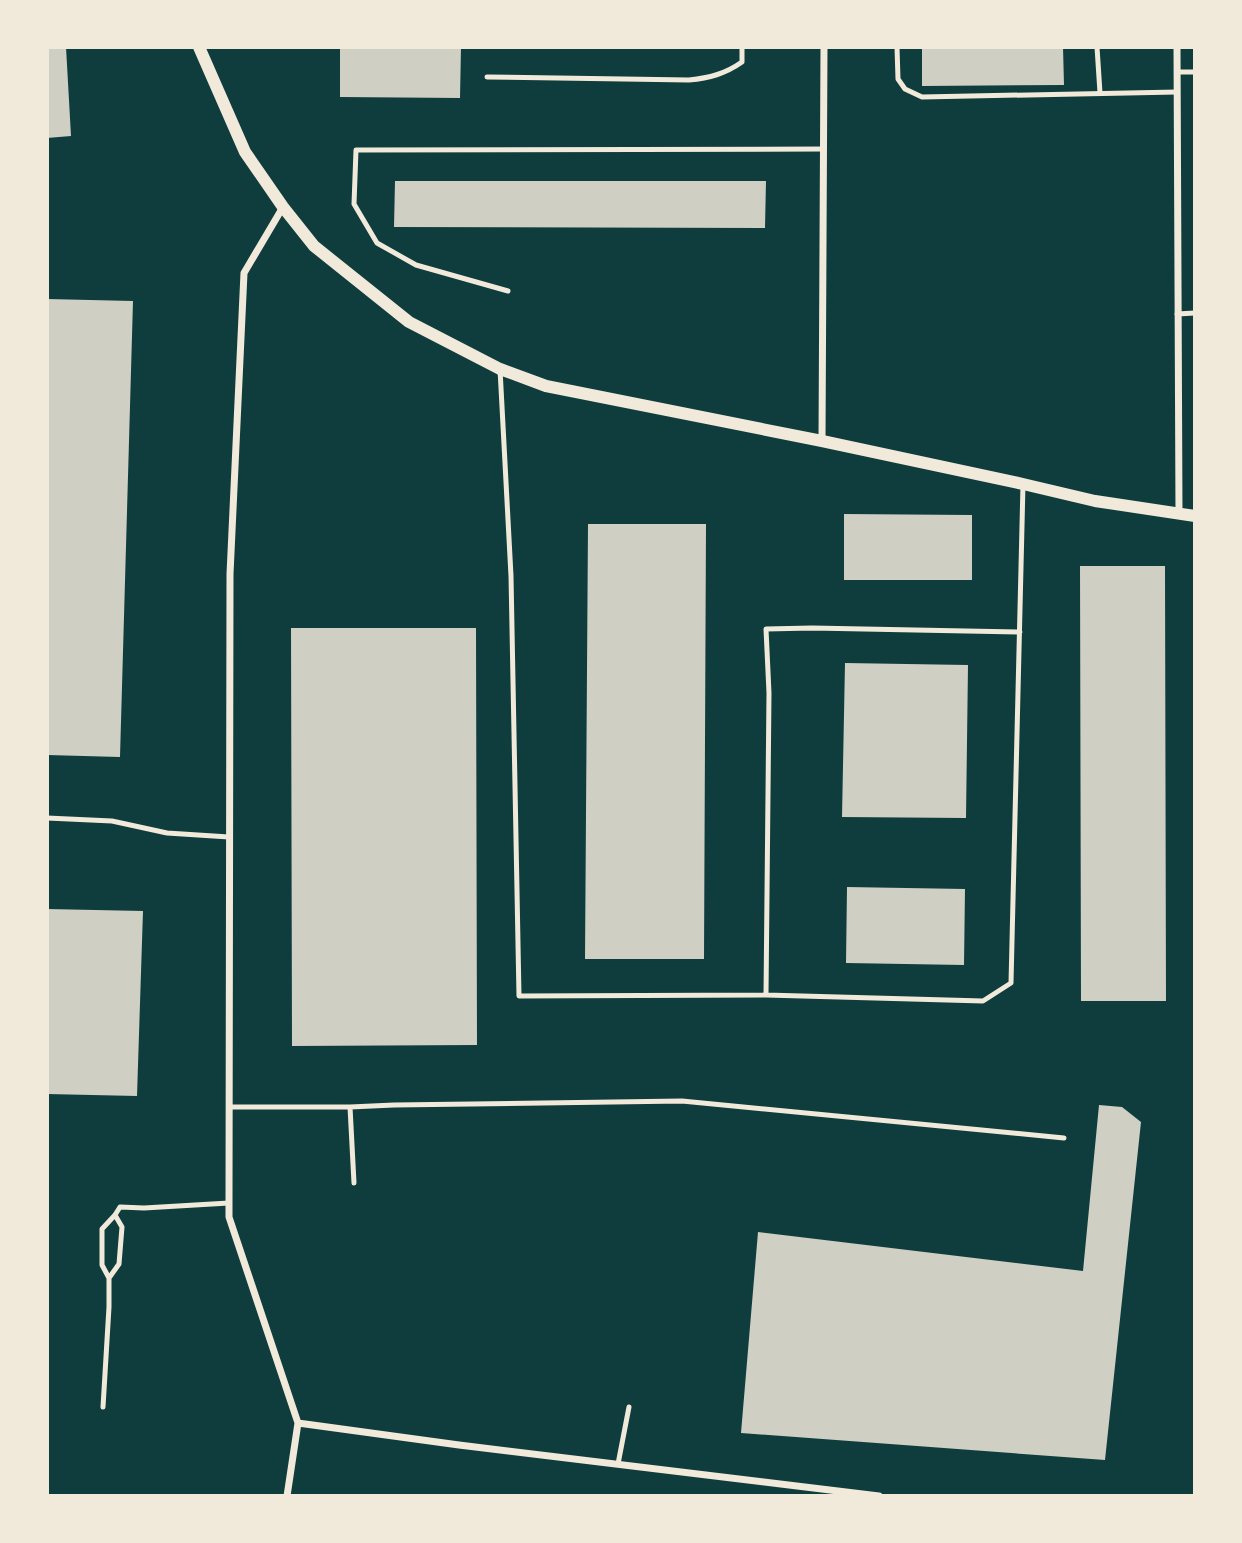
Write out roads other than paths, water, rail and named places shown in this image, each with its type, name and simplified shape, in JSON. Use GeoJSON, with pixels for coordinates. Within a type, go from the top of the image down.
{"type":"FeatureCollection","features":[{"type":"Feature","properties":{"kind":"street"},"geometry":{"type":"LineString","coordinates":[[199,47],[245,152],[314,246],[409,322],[500,369],[546,386],[822,441],[1095,501],[1195,516]]}},
{"type":"Feature","properties":{"kind":"street"},"geometry":{"type":"LineString","coordinates":[[822,441],[824,47]]}},
{"type":"Feature","properties":{"kind":"street"},"geometry":{"type":"LineString","coordinates":[[1177,47],[1179,514]]}},
{"type":"Feature","properties":{"kind":"street"},"geometry":{"type":"LineString","coordinates":[[283,207],[244,273],[230,574],[229,1217],[298,1423],[287,1496]]}},
{"type":"Feature","properties":{"kind":"street"},"geometry":{"type":"LineString","coordinates":[[298,1423],[879,1496]]}},
{"type":"Feature","properties":{"kind":"lane"},"geometry":{"type":"LineString","coordinates":[[487,78],[711,78],[730,71],[742,62],[742,47]]}},
{"type":"Feature","properties":{"kind":"lane"},"geometry":{"type":"LineString","coordinates":[[897,47],[898,79],[905,89],[922,97],[1177,92]]}},
{"type":"Feature","properties":{"kind":"lane"},"geometry":{"type":"LineString","coordinates":[[1097,47],[1100,93]]}},
{"type":"Feature","properties":{"kind":"lane"},"geometry":{"type":"LineString","coordinates":[[1177,72],[1195,72]]}},
{"type":"Feature","properties":{"kind":"lane"},"geometry":{"type":"LineString","coordinates":[[508,291],[416,265],[377,243],[354,204],[356,150],[824,149]]}},
{"type":"Feature","properties":{"kind":"lane"},"geometry":{"type":"LineString","coordinates":[[1177,314],[1195,313]]}},
{"type":"Feature","properties":{"kind":"lane"},"geometry":{"type":"LineString","coordinates":[[500,369],[511,576],[519,996],[766,995],[983,1001],[1011,982],[1023,484]]}},
{"type":"Feature","properties":{"kind":"lane"},"geometry":{"type":"LineString","coordinates":[[766,995],[769,693],[766,629],[1020,632]]}},
{"type":"Feature","properties":{"kind":"lane"},"geometry":{"type":"LineString","coordinates":[[47,818],[112,821],[167,833],[229,837]]}},
{"type":"Feature","properties":{"kind":"lane"},"geometry":{"type":"LineString","coordinates":[[229,1107],[682,1101],[1064,1138]]}},
{"type":"Feature","properties":{"kind":"lane"},"geometry":{"type":"LineString","coordinates":[[350,1107],[354,1184]]}},
{"type":"Feature","properties":{"kind":"lane"},"geometry":{"type":"LineString","coordinates":[[103,1407],[109,1278],[102,1265],[102,1229],[120,1208],[229,1203]]}},
{"type":"Feature","properties":{"kind":"lane"},"geometry":{"type":"LineString","coordinates":[[109,1278],[119,1264],[122,1227],[116,1215]]}},
{"type":"Feature","properties":{"kind":"lane"},"geometry":{"type":"LineString","coordinates":[[618,1464],[629,1407]]}}]}
